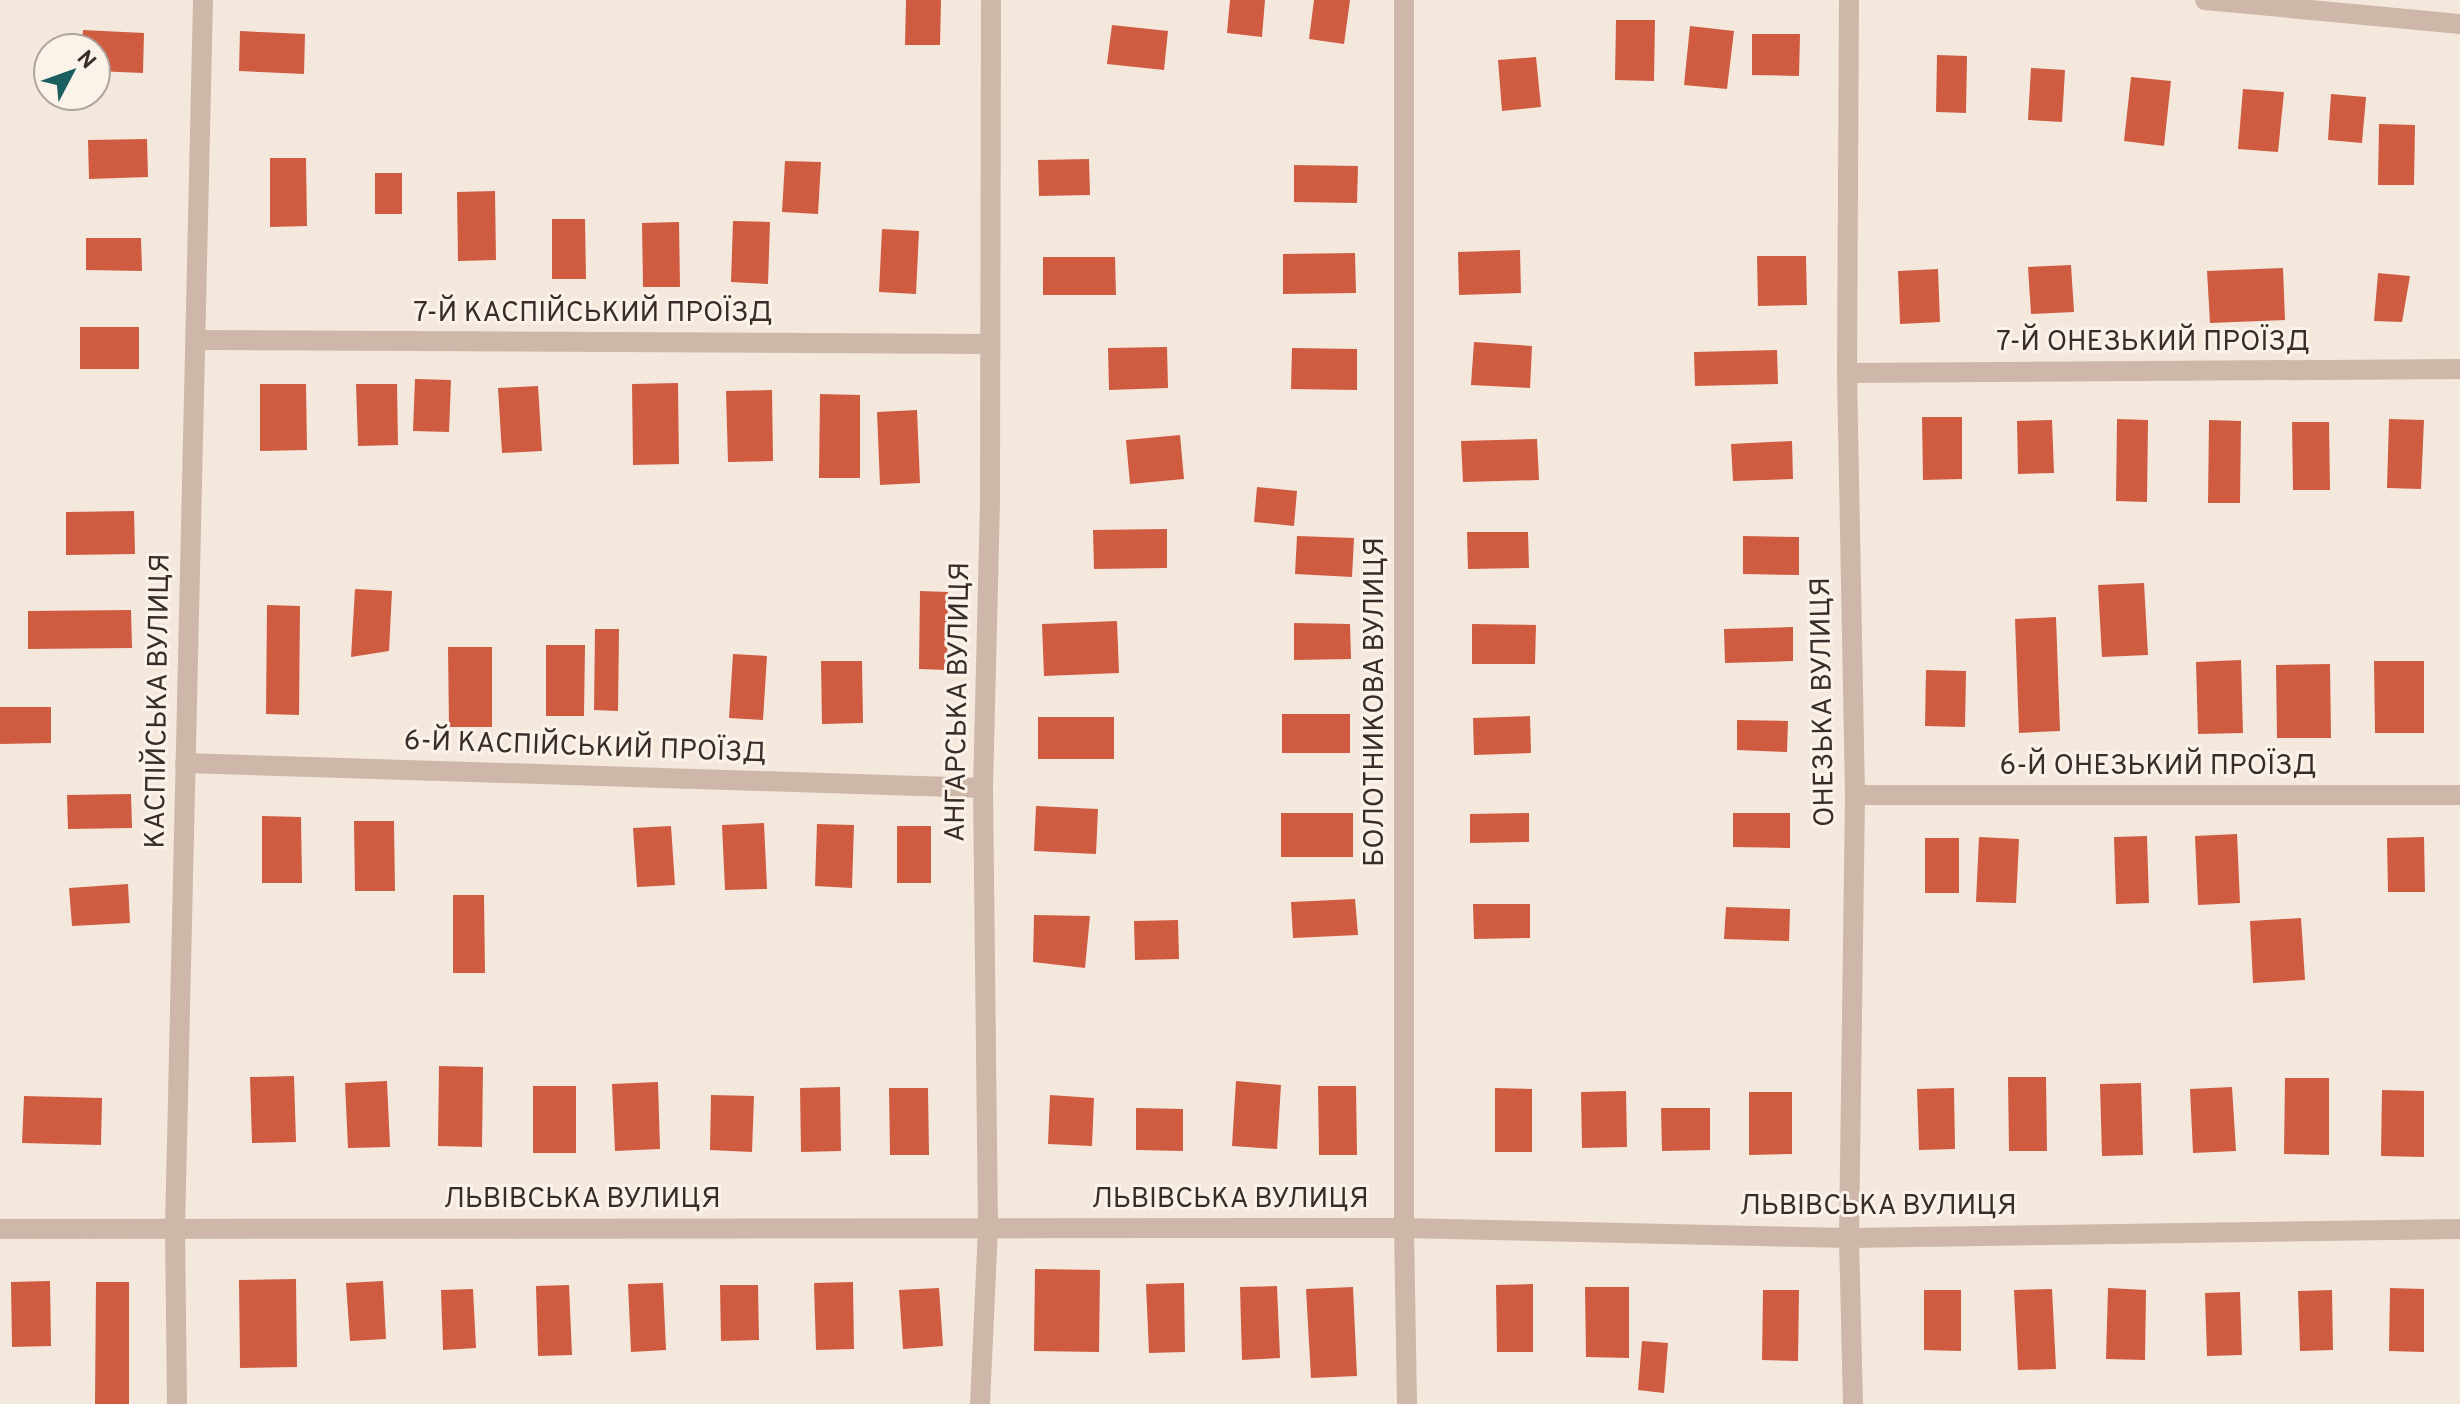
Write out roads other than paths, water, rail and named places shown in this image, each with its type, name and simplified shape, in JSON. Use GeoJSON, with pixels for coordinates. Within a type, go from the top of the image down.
{"type":"FeatureCollection","features":[{"type":"Feature","properties":{"kind":"street","name":"КАСПІЙСЬКА ВУЛИЦЯ"},"geometry":{"type":"LineString","coordinates":[[177,1404],[175,1228],[203,0]]}},
{"type":"Feature","properties":{"kind":"street","name":"АНГАРСЬКА ВУЛИЦЯ"},"geometry":{"type":"LineString","coordinates":[[980,1404],[988,1228],[983,788],[990,503],[991,0]]}},
{"type":"Feature","properties":{"kind":"street","name":"БОЛОТНИКОВА ВУЛИЦЯ"},"geometry":{"type":"LineString","coordinates":[[1404,0],[1404,1228],[1407,1404]]}},
{"type":"Feature","properties":{"kind":"street","name":"ОНЕЗЬКА ВУЛИЦЯ"},"geometry":{"type":"LineString","coordinates":[[1849,0],[1847,373],[1855,795],[1849,1238],[1853,1404]]}},
{"type":"Feature","properties":{"kind":"street"},"geometry":{"type":"LineString","coordinates":[[2205,0],[2460,24]]}},
{"type":"Feature","properties":{"kind":"street","name":"7-Й КАСПІЙСЬКИЙ ПРОЇЗД"},"geometry":{"type":"LineString","coordinates":[[196,340],[990,344]]}},
{"type":"Feature","properties":{"kind":"street","name":"7-Й ОНЕЗЬКИЙ ПРОЇЗД"},"geometry":{"type":"LineString","coordinates":[[1847,373],[2460,369]]}},
{"type":"Feature","properties":{"kind":"street","name":"6-Й КАСПІЙСЬКИЙ ПРОЇЗД"},"geometry":{"type":"LineString","coordinates":[[185,763],[983,788]]}},
{"type":"Feature","properties":{"kind":"street","name":"6-Й ОНЕЗЬКИЙ ПРОЇЗД"},"geometry":{"type":"LineString","coordinates":[[1855,795],[2460,795]]}},
{"type":"Feature","properties":{"kind":"street","name":"ЛЬВІВСЬКА ВУЛИЦЯ"},"geometry":{"type":"LineString","coordinates":[[0,1229],[1404,1228],[1849,1238],[2460,1229]]}}]}
